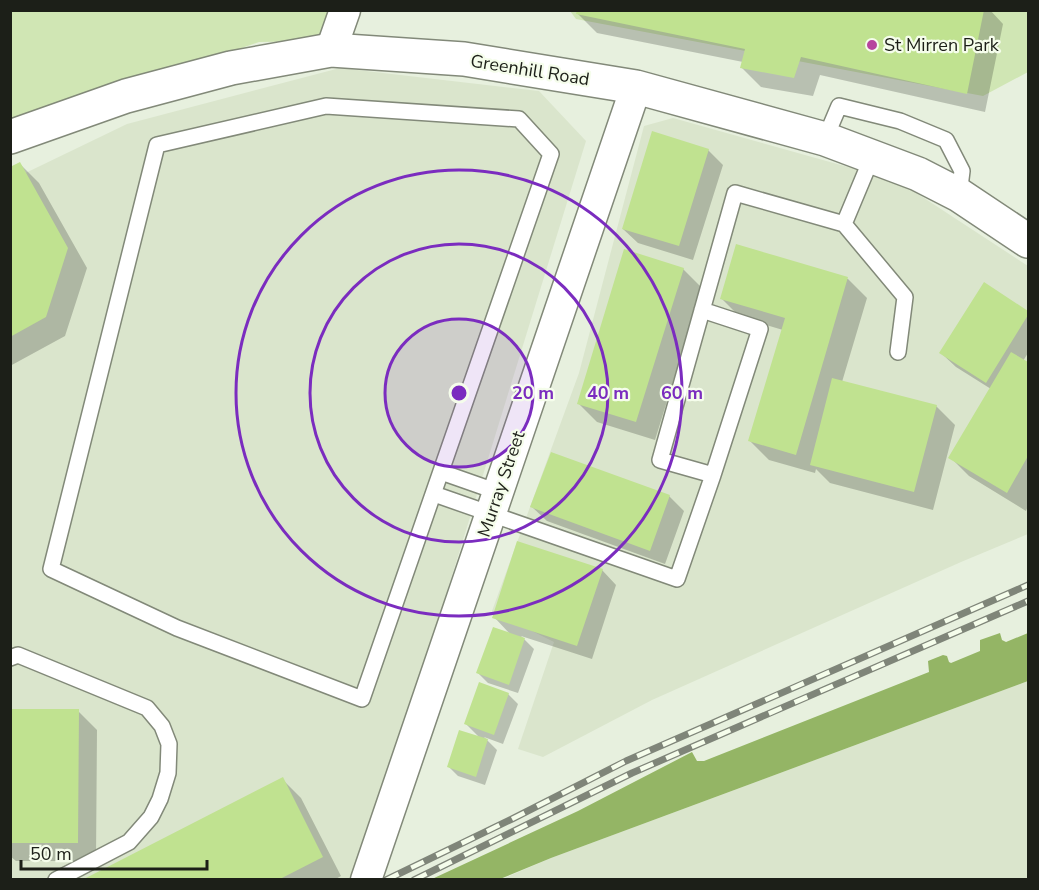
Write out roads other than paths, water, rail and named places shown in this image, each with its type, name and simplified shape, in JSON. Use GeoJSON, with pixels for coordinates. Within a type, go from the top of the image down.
{"type":"FeatureCollection","features":[{"type":"Feature","properties":{"kind":"street"},"geometry":{"type":"LineString","coordinates":[[331,50],[345,10]]}},
{"type":"Feature","properties":{"kind":"street","name":"Greenhill Road"},"geometry":{"type":"LineString","coordinates":[[10,137],[126,96],[231,68],[331,50],[464,59],[636,87],[825,139],[918,174],[959,195],[1029,242]]}},
{"type":"Feature","properties":{"kind":"street","name":"Murray Street"},"geometry":{"type":"LineString","coordinates":[[366,879],[636,87]]}},
{"type":"Feature","properties":{"kind":"lane"},"geometry":{"type":"LineString","coordinates":[[825,139],[839,105],[900,122],[946,140],[962,171],[959,195]]}},
{"type":"Feature","properties":{"kind":"lane"},"geometry":{"type":"LineString","coordinates":[[326,106],[519,119],[551,154],[441,472],[362,699],[177,628],[51,569],[157,144],[326,106]]}},
{"type":"Feature","properties":{"kind":"lane"},"geometry":{"type":"LineString","coordinates":[[844,224],[872,157]]}},
{"type":"Feature","properties":{"kind":"lane"},"geometry":{"type":"LineString","coordinates":[[713,475],[660,460],[735,193],[844,224],[905,297],[898,352]]}},
{"type":"Feature","properties":{"kind":"lane"},"geometry":{"type":"LineString","coordinates":[[441,472],[495,503],[677,579],[760,328],[702,310]]}},
{"type":"Feature","properties":{"kind":"lane"},"geometry":{"type":"LineString","coordinates":[[434,494],[495,503]]}},
{"type":"Feature","properties":{"kind":"lane"},"geometry":{"type":"LineString","coordinates":[[10,658],[18,655],[147,708],[162,726],[169,744],[168,773],[160,799],[151,817],[129,842],[56,879]]}},
{"type":"Feature","properties":{"kind":"railway"},"geometry":{"type":"LineString","coordinates":[[386,880],[626,761],[1028,585]]}},
{"type":"Feature","properties":{"kind":"railway"},"geometry":{"type":"LineString","coordinates":[[414,880],[632,773],[1028,601]]}},
{"type":"Feature","properties":{"kind":"place","name":"St Mirren Park"},"geometry":{"type":"Point","coordinates":[872,45]}}]}
